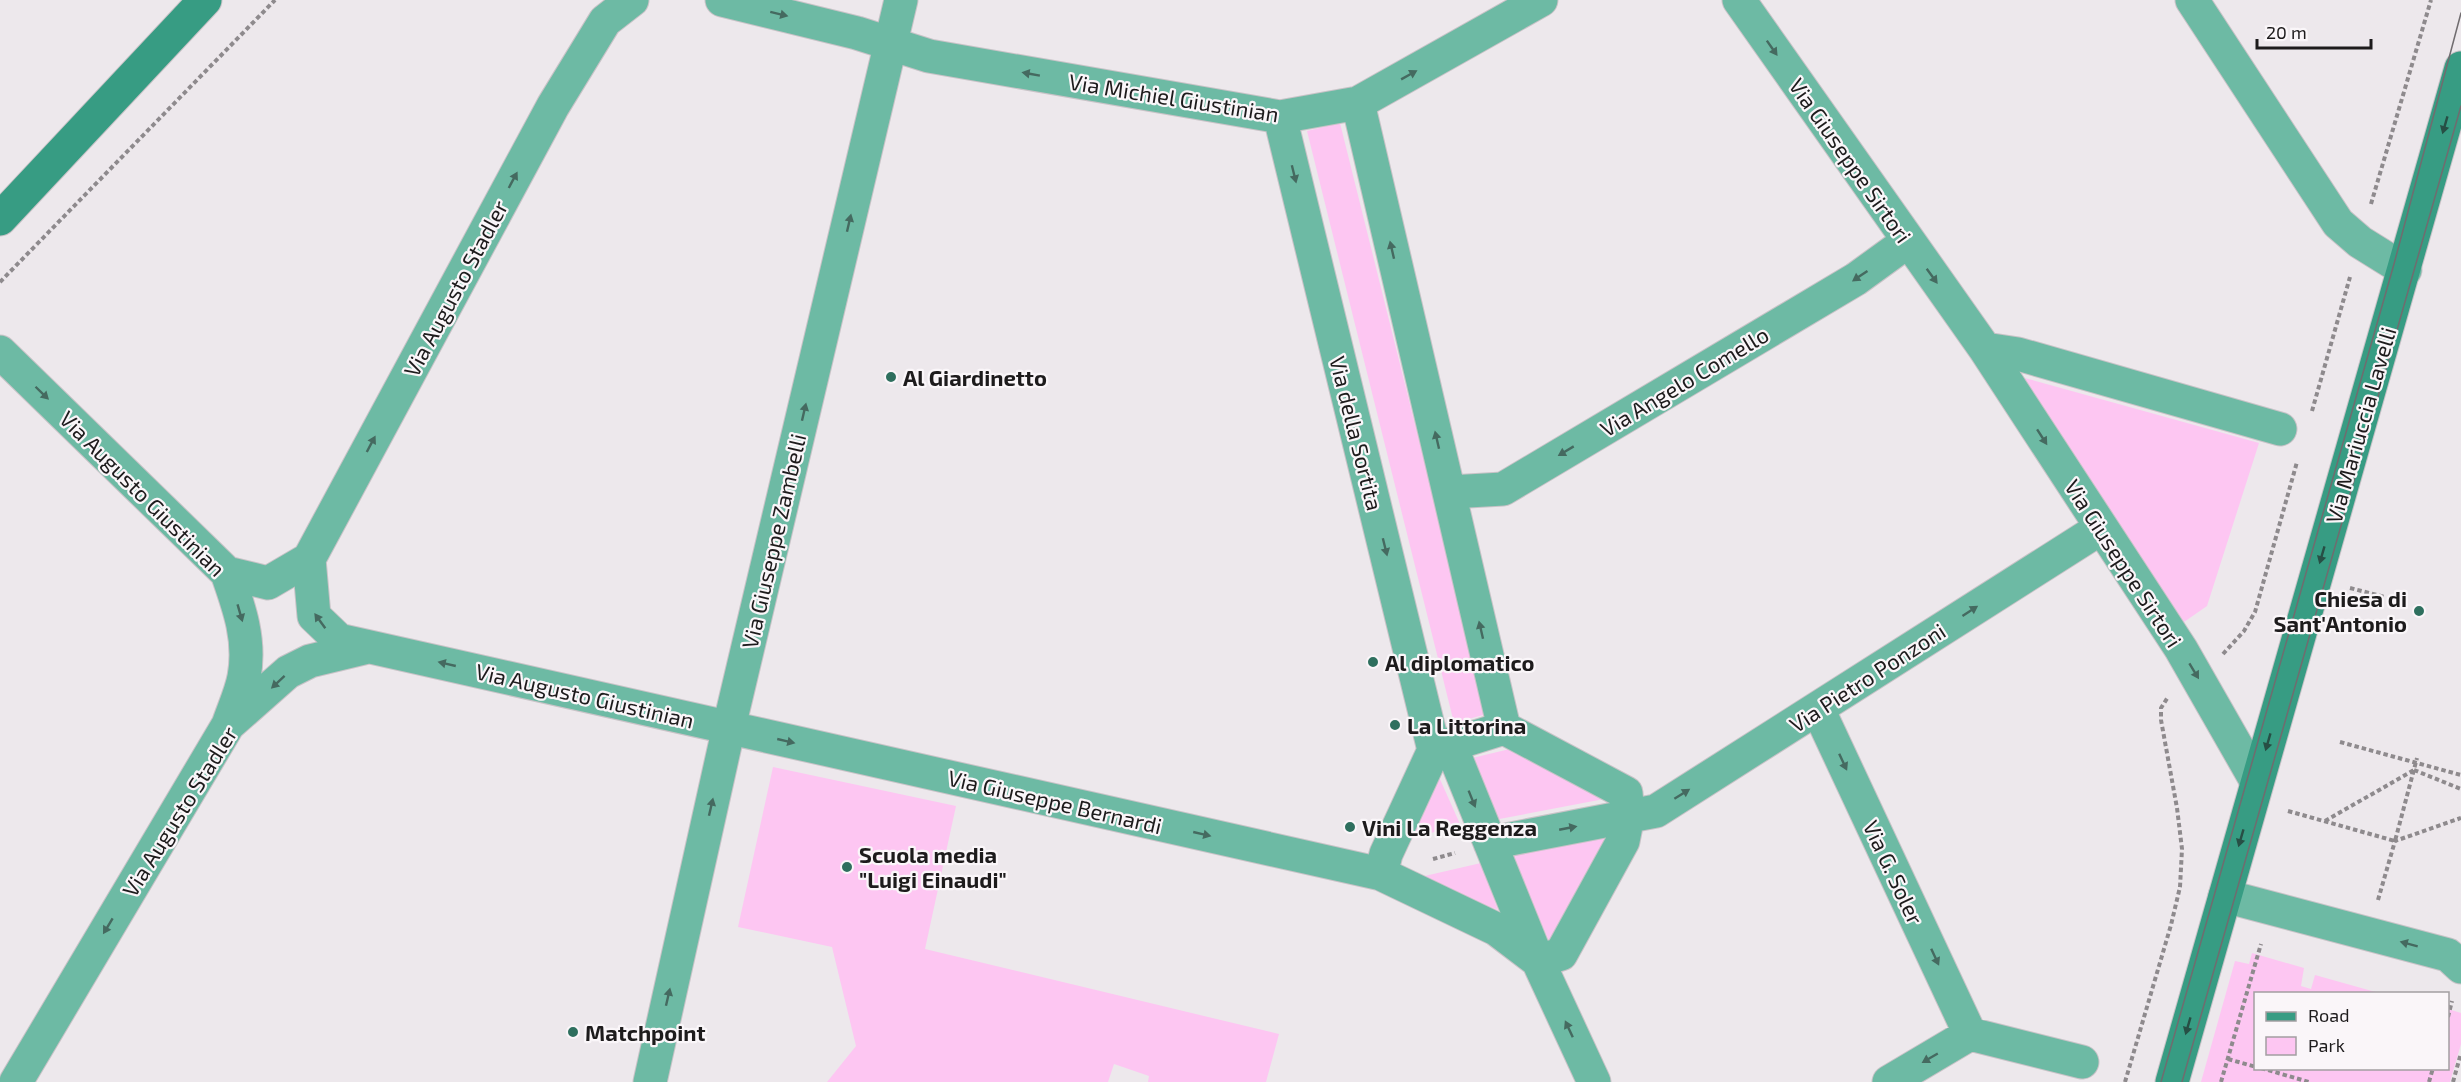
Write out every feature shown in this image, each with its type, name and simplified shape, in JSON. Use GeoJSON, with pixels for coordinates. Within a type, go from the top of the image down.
{"type":"FeatureCollection","features":[{"type":"Feature","properties":{"kind":"street"},"geometry":{"type":"LineString","coordinates":[[0,219],[205,0]]}},
{"type":"Feature","properties":{"kind":"street"},"geometry":{"type":"LineString","coordinates":[[605,10],[632,0]]}},
{"type":"Feature","properties":{"kind":"street","name":"Via Michiel Giustinian"},"geometry":{"type":"LineString","coordinates":[[722,0],[856,33],[929,56],[1280,117],[1358,104],[1541,0]]}},
{"type":"Feature","properties":{"kind":"street","name":"Via Giuseppe Zambelli"},"geometry":{"type":"LineString","coordinates":[[652,1068],[729,727],[901,0]]}},
{"type":"Feature","properties":{"kind":"street","name":"Via Giuseppe Sirtori"},"geometry":{"type":"LineString","coordinates":[[1738,0],[1907,242],[1985,349],[2181,649],[2257,782]]}},
{"type":"Feature","properties":{"kind":"street"},"geometry":{"type":"LineString","coordinates":[[2192,0],[2337,223],[2360,242],[2405,270]]}},
{"type":"Feature","properties":{"kind":"street","name":"Via Augusto Stadler"},"geometry":{"type":"LineString","coordinates":[[309,559],[605,10]]}},
{"type":"Feature","properties":{"kind":"street","name":"Via Mariuccia Lavelli"},"geometry":{"type":"LineString","coordinates":[[2172,1082],[2461,69]]}},
{"type":"Feature","properties":{"kind":"street"},"geometry":{"type":"LineString","coordinates":[[1358,104],[1504,728]]}},
{"type":"Feature","properties":{"kind":"street","name":"Via della Sortita"},"geometry":{"type":"LineString","coordinates":[[1280,117],[1442,747],[1490,843],[1538,961],[1594,1082]]}},
{"type":"Feature","properties":{"kind":"street","name":"Via Angelo Comello"},"geometry":{"type":"LineString","coordinates":[[1450,492],[1503,489],[1856,279],[1907,242]]}},
{"type":"Feature","properties":{"kind":"street"},"geometry":{"type":"LineString","coordinates":[[1985,349],[2018,354],[2280,429]]}},
{"type":"Feature","properties":{"kind":"street","name":"Via Augusto Giustinian"},"geometry":{"type":"LineString","coordinates":[[0,352],[227,573],[242,618],[246,648],[244,678],[228,725]]}},
{"type":"Feature","properties":{"kind":"street","name":"Via Pietro Ponzoni"},"geometry":{"type":"LineString","coordinates":[[1490,843],[1656,811],[2101,528]]}},
{"type":"Feature","properties":{"kind":"street"},"geometry":{"type":"LineString","coordinates":[[227,573],[268,583],[309,559],[314,616],[339,640],[370,646]]}},
{"type":"Feature","properties":{"kind":"street","name":"Via Augusto Stadler"},"geometry":{"type":"LineString","coordinates":[[16,1082],[228,725],[288,672],[310,661],[370,646]]}},
{"type":"Feature","properties":{"kind":"street","name":"Via Augusto Giustinian"},"geometry":{"type":"LineString","coordinates":[[370,646],[729,727]]}},
{"type":"Feature","properties":{"kind":"street","name":"Via G. Soler"},"geometry":{"type":"LineString","coordinates":[[1818,709],[1970,1034]]}},
{"type":"Feature","properties":{"kind":"street","name":"Via Giuseppe Bernardi"},"geometry":{"type":"LineString","coordinates":[[729,727],[1381,874],[1496,929],[1538,961]]}},
{"type":"Feature","properties":{"kind":"street"},"geometry":{"type":"LineString","coordinates":[[1381,874],[1386,854],[1442,747],[1504,728],[1626,793],[1628,816],[1623,841],[1561,954],[1538,961]]}},
{"type":"Feature","properties":{"kind":"street"},"geometry":{"type":"LineString","coordinates":[[2225,896],[2456,968]]}},
{"type":"Feature","properties":{"kind":"street"},"geometry":{"type":"LineString","coordinates":[[1889,1082],[1970,1034],[2082,1062]]}},
{"type":"Feature","properties":{"kind":"path"},"geometry":{"type":"LineString","coordinates":[[0,282],[275,0]]}},
{"type":"Feature","properties":{"kind":"path"},"geometry":{"type":"LineString","coordinates":[[2370,208],[2431,0]]}},
{"type":"Feature","properties":{"kind":"path"},"geometry":{"type":"LineString","coordinates":[[2311,414],[2350,276]]}},
{"type":"Feature","properties":{"kind":"path"},"geometry":{"type":"LineString","coordinates":[[2216,660],[2244,631],[2255,612],[2298,460]]}},
{"type":"Feature","properties":{"kind":"path"},"geometry":{"type":"LineString","coordinates":[[2364,592],[2385,597]]}},
{"type":"Feature","properties":{"kind":"path"},"geometry":{"type":"LineString","coordinates":[[2125,1082],[2180,887],[2182,849],[2178,808],[2161,720],[2161,708],[2164,700],[2170,695]]}},
{"type":"Feature","properties":{"kind":"path"},"geometry":{"type":"LineString","coordinates":[[2340,742],[2417,761],[2461,775]]}},
{"type":"Feature","properties":{"kind":"path"},"geometry":{"type":"LineString","coordinates":[[2377,905],[2417,761]]}},
{"type":"Feature","properties":{"kind":"path"},"geometry":{"type":"LineString","coordinates":[[2414,770],[2461,789]]}},
{"type":"Feature","properties":{"kind":"path"},"geometry":{"type":"LineString","coordinates":[[2325,822],[2414,770]]}},
{"type":"Feature","properties":{"kind":"path"},"geometry":{"type":"LineString","coordinates":[[2287,811],[2395,841],[2461,818]]}},
{"type":"Feature","properties":{"kind":"path"},"geometry":{"type":"LineString","coordinates":[[2221,1082],[2261,944]]}},
{"type":"Feature","properties":{"kind":"path"},"geometry":{"type":"LineString","coordinates":[[2449,1011],[2456,968]]}},
{"type":"Feature","properties":{"kind":"path"},"geometry":{"type":"LineString","coordinates":[[2453,1082],[2461,1053]]}},
{"type":"Feature","properties":{"kind":"path"},"geometry":{"type":"LineString","coordinates":[[2228,1059],[2254,1066]]}},
{"type":"Feature","properties":{"kind":"path"},"geometry":{"type":"LineString","coordinates":[[2268,1070],[2309,1082]]}},
{"type":"Feature","properties":{"kind":"green space"},"geometry":{"type":"Polygon","coordinates":[[[1340,123],[1487,714],[1454,723],[1307,131],[1340,123]]]}},
{"type":"Feature","properties":{"kind":"green space"},"geometry":{"type":"Polygon","coordinates":[[[2021,377],[2259,443],[2207,606],[2184,622],[2021,377]]]}},
{"type":"Feature","properties":{"kind":"green space"},"geometry":{"type":"Polygon","coordinates":[[[1514,748],[1604,799],[1494,820],[1468,759],[1514,748]]]}},
{"type":"Feature","properties":{"kind":"green space","name":"Scuola media \"Luigi Einaudi\""},"geometry":{"type":"Polygon","coordinates":[[[773,767],[956,806],[925,949],[1279,1034],[1266,1082],[1148,1082],[1149,1076],[1114,1064],[1108,1082],[827,1082],[856,1046],[832,947],[738,927],[773,767]]]}},
{"type":"Feature","properties":{"kind":"green space"},"geometry":{"type":"Polygon","coordinates":[[[1439,777],[1460,824],[1405,841],[1439,777]]]}},
{"type":"Feature","properties":{"kind":"green space"},"geometry":{"type":"Polygon","coordinates":[[[1610,835],[1549,941],[1511,854],[1610,835]]]}},
{"type":"Feature","properties":{"kind":"green space"},"geometry":{"type":"Polygon","coordinates":[[[1481,863],[1498,910],[1416,878],[1481,863]]]}},
{"type":"Feature","properties":{"kind":"green space"},"geometry":{"type":"Polygon","coordinates":[[[2252,953],[2304,968],[2301,986],[2311,989],[2315,975],[2375,992],[2254,992],[2254,1070],[2449,1070],[2449,1009],[2461,1013],[2461,1044],[2450,1082],[2201,1082],[2235,961],[2249,964],[2252,953]]]}},
{"type":"Feature","properties":{"kind":"tram line"},"geometry":{"type":"LineString","coordinates":[[2161,1082],[2394,264],[2461,13]]}},
{"type":"Feature","properties":{"kind":"tram line"},"geometry":{"type":"LineString","coordinates":[[2182,1082],[2461,106]]}},
{"type":"Feature","properties":{"kind":"place","name":"Al Giardinetto"},"geometry":{"type":"Point","coordinates":[891,377]}},
{"type":"Feature","properties":{"kind":"place","name":"Chiesa di Sant'Antonio"},"geometry":{"type":"Point","coordinates":[2419,611]}},
{"type":"Feature","properties":{"kind":"place","name":"Al diplomatico"},"geometry":{"type":"Point","coordinates":[1373,662]}},
{"type":"Feature","properties":{"kind":"place","name":"La Littorina"},"geometry":{"type":"Point","coordinates":[1395,725]}},
{"type":"Feature","properties":{"kind":"place","name":"Vini La Reggenza"},"geometry":{"type":"Point","coordinates":[1350,827]}},
{"type":"Feature","properties":{"kind":"place","name":"Scuola media \"Luigi Einaudi\""},"geometry":{"type":"Point","coordinates":[847,867]}},
{"type":"Feature","properties":{"kind":"place","name":"Matchpoint"},"geometry":{"type":"Point","coordinates":[573,1032]}}]}
